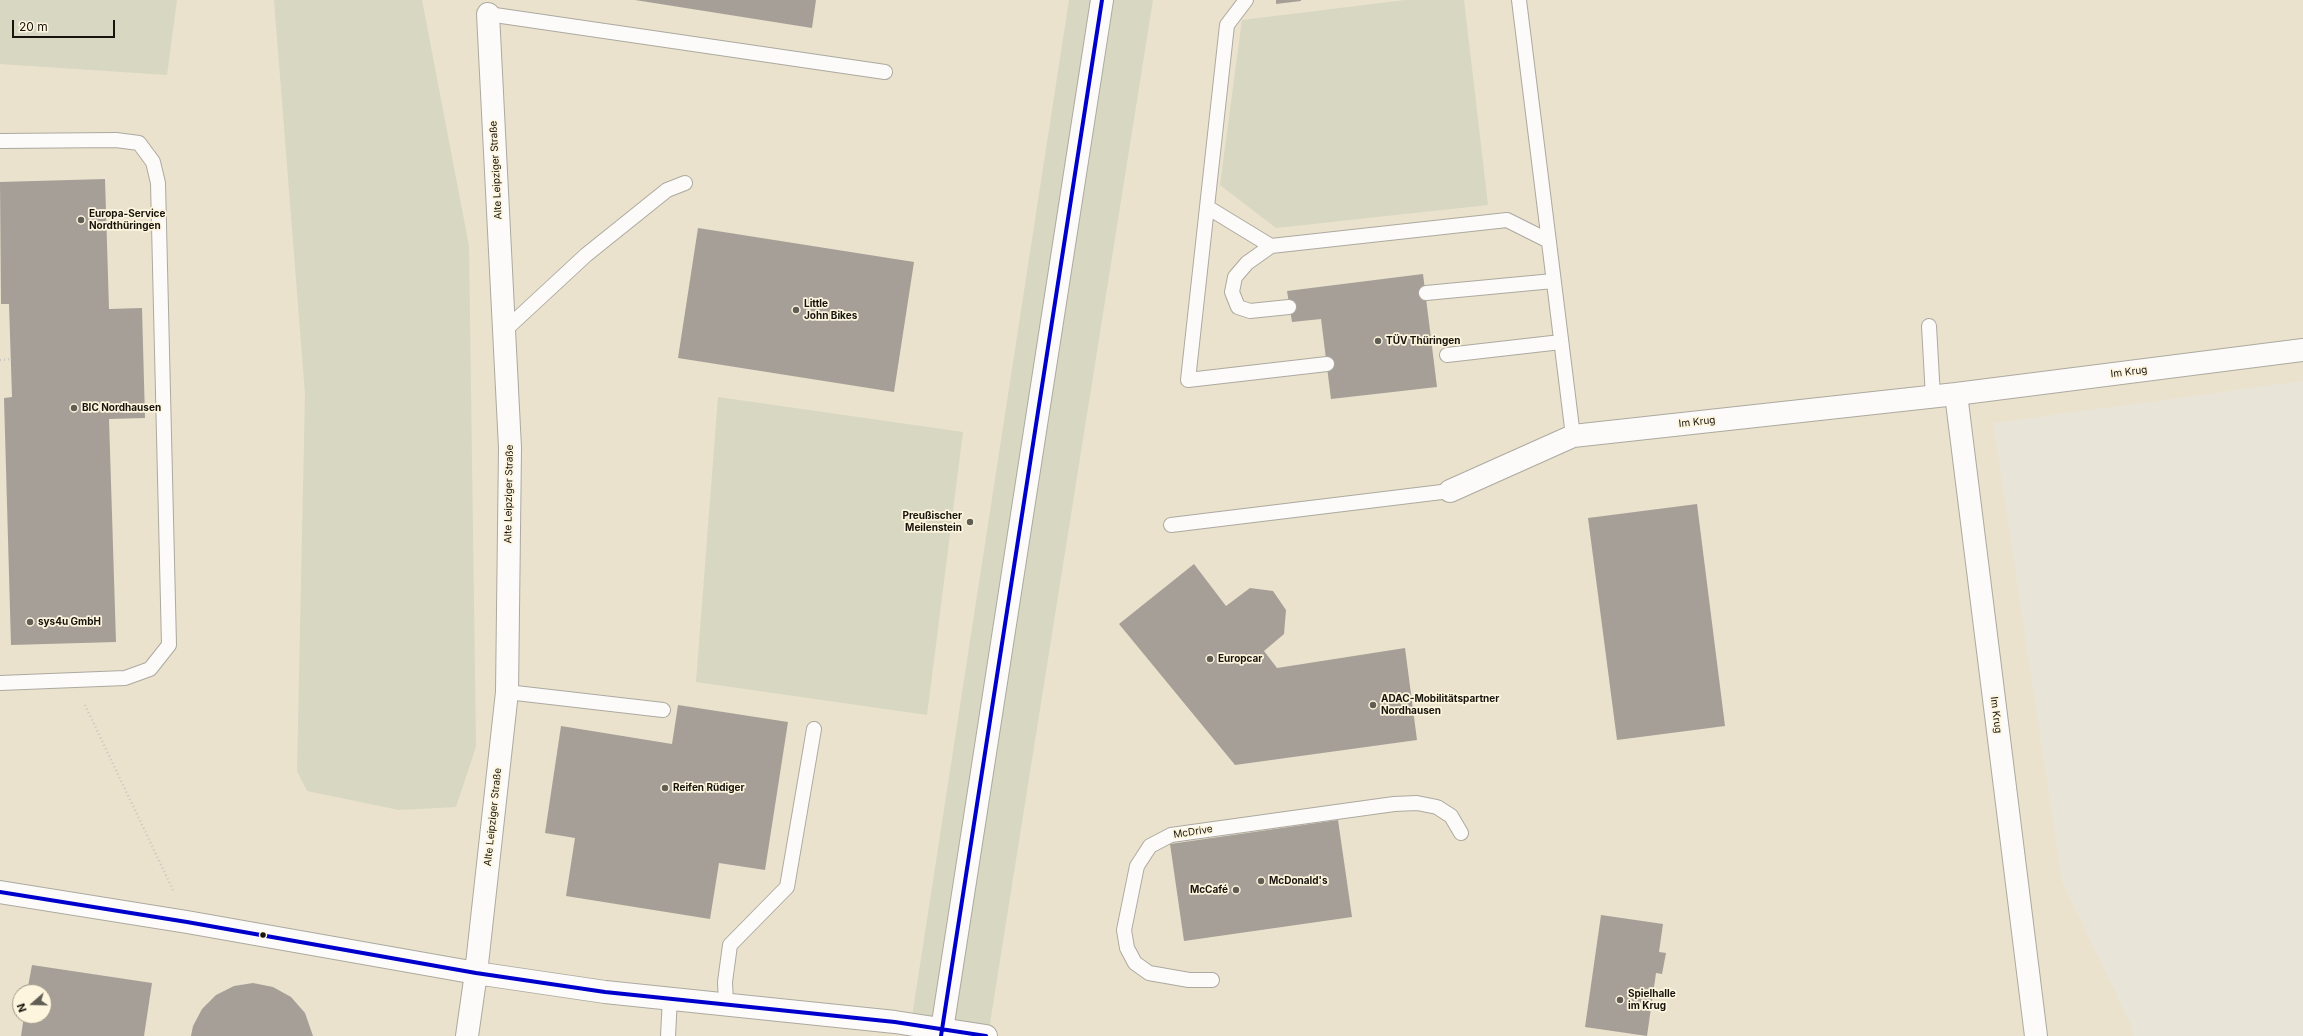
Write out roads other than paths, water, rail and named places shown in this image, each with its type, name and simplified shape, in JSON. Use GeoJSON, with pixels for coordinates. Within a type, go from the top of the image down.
{"type":"FeatureCollection","features":[{"type":"Feature","properties":{"kind":"street"},"geometry":{"type":"LineString","coordinates":[[942,1033],[1102,0]]}},
{"type":"Feature","properties":{"kind":"street","name":"Alte Leipziger Straße"},"geometry":{"type":"LineString","coordinates":[[467,1036],[476,972],[507,692],[510,448],[488,14]]}},
{"type":"Feature","properties":{"kind":"street","name":"Im Krug"},"geometry":{"type":"LineString","coordinates":[[1450,491],[1572,436],[1933,397],[2303,350]]}},
{"type":"Feature","properties":{"kind":"street","name":"Im Krug"},"geometry":{"type":"LineString","coordinates":[[1956,394],[2036,1036]]}},
{"type":"Feature","properties":{"kind":"street"},"geometry":{"type":"LineString","coordinates":[[0,892],[188,922],[476,972],[605,992],[726,1003],[895,1022],[942,1033],[986,1036]]}},
{"type":"Feature","properties":{"kind":"lane"},"geometry":{"type":"LineString","coordinates":[[1246,0],[1227,25],[1188,380],[1327,364]]}},
{"type":"Feature","properties":{"kind":"lane"},"geometry":{"type":"LineString","coordinates":[[1519,0],[1572,436]]}},
{"type":"Feature","properties":{"kind":"lane"},"geometry":{"type":"LineString","coordinates":[[488,14],[885,72]]}},
{"type":"Feature","properties":{"kind":"lane"},"geometry":{"type":"LineString","coordinates":[[0,141],[116,140],[139,143],[153,162],[158,183],[169,644],[150,669],[125,678],[0,682]]}},
{"type":"Feature","properties":{"kind":"lane"},"geometry":{"type":"LineString","coordinates":[[504,331],[586,255],[667,190],[685,183]]}},
{"type":"Feature","properties":{"kind":"lane"},"geometry":{"type":"LineString","coordinates":[[1207,207],[1271,246]]}},
{"type":"Feature","properties":{"kind":"lane"},"geometry":{"type":"LineString","coordinates":[[1290,307],[1250,311],[1238,307],[1232,292],[1235,277],[1247,264],[1271,246],[1507,220],[1549,241]]}},
{"type":"Feature","properties":{"kind":"lane"},"geometry":{"type":"LineString","coordinates":[[1426,293],[1553,281]]}},
{"type":"Feature","properties":{"kind":"lane"},"geometry":{"type":"LineString","coordinates":[[1928,326],[1933,397]]}},
{"type":"Feature","properties":{"kind":"lane"},"geometry":{"type":"LineString","coordinates":[[1448,355],[1561,342]]}},
{"type":"Feature","properties":{"kind":"lane"},"geometry":{"type":"LineString","coordinates":[[1171,524],[1450,491]]}},
{"type":"Feature","properties":{"kind":"lane"},"geometry":{"type":"LineString","coordinates":[[507,692],[663,710]]}},
{"type":"Feature","properties":{"kind":"lane"},"geometry":{"type":"LineString","coordinates":[[726,1003],[725,982],[730,945],[787,887],[814,729]]}},
{"type":"Feature","properties":{"kind":"lane","name":"McDrive"},"geometry":{"type":"LineString","coordinates":[[1212,980],[1189,980],[1149,973],[1135,963],[1127,948],[1124,930],[1137,866],[1150,846],[1170,835],[1394,804],[1417,803],[1437,807],[1451,816],[1462,833]]}},
{"type":"Feature","properties":{"kind":"lane"},"geometry":{"type":"LineString","coordinates":[[668,1036],[670,998]]}},
{"type":"Feature","properties":{"kind":"place","name":"Europa-Service Nordthüringen"},"geometry":{"type":"Point","coordinates":[81,220]}},
{"type":"Feature","properties":{"kind":"place","name":"Little John Bikes"},"geometry":{"type":"Point","coordinates":[796,310]}},
{"type":"Feature","properties":{"kind":"place","name":"TÜV Thüringen"},"geometry":{"type":"Point","coordinates":[1378,341]}},
{"type":"Feature","properties":{"kind":"place","name":"BIC Nordhausen"},"geometry":{"type":"Point","coordinates":[74,408]}},
{"type":"Feature","properties":{"kind":"place","name":"Preußischer Meilenstein"},"geometry":{"type":"Point","coordinates":[970,522]}},
{"type":"Feature","properties":{"kind":"place","name":"sys4u GmbH"},"geometry":{"type":"Point","coordinates":[30,622]}},
{"type":"Feature","properties":{"kind":"place","name":"Europcar"},"geometry":{"type":"Point","coordinates":[1210,659]}},
{"type":"Feature","properties":{"kind":"place","name":"ADAC-Mobilitätspartner Nordhausen"},"geometry":{"type":"Point","coordinates":[1373,705]}},
{"type":"Feature","properties":{"kind":"place","name":"Reifen Rüdiger"},"geometry":{"type":"Point","coordinates":[665,788]}},
{"type":"Feature","properties":{"kind":"place","name":"McDonald's"},"geometry":{"type":"Point","coordinates":[1261,881]}},
{"type":"Feature","properties":{"kind":"place","name":"McCafé"},"geometry":{"type":"Point","coordinates":[1236,890]}},
{"type":"Feature","properties":{"kind":"place","name":"Spielhalle im Krug"},"geometry":{"type":"Point","coordinates":[1620,1000]}}]}
